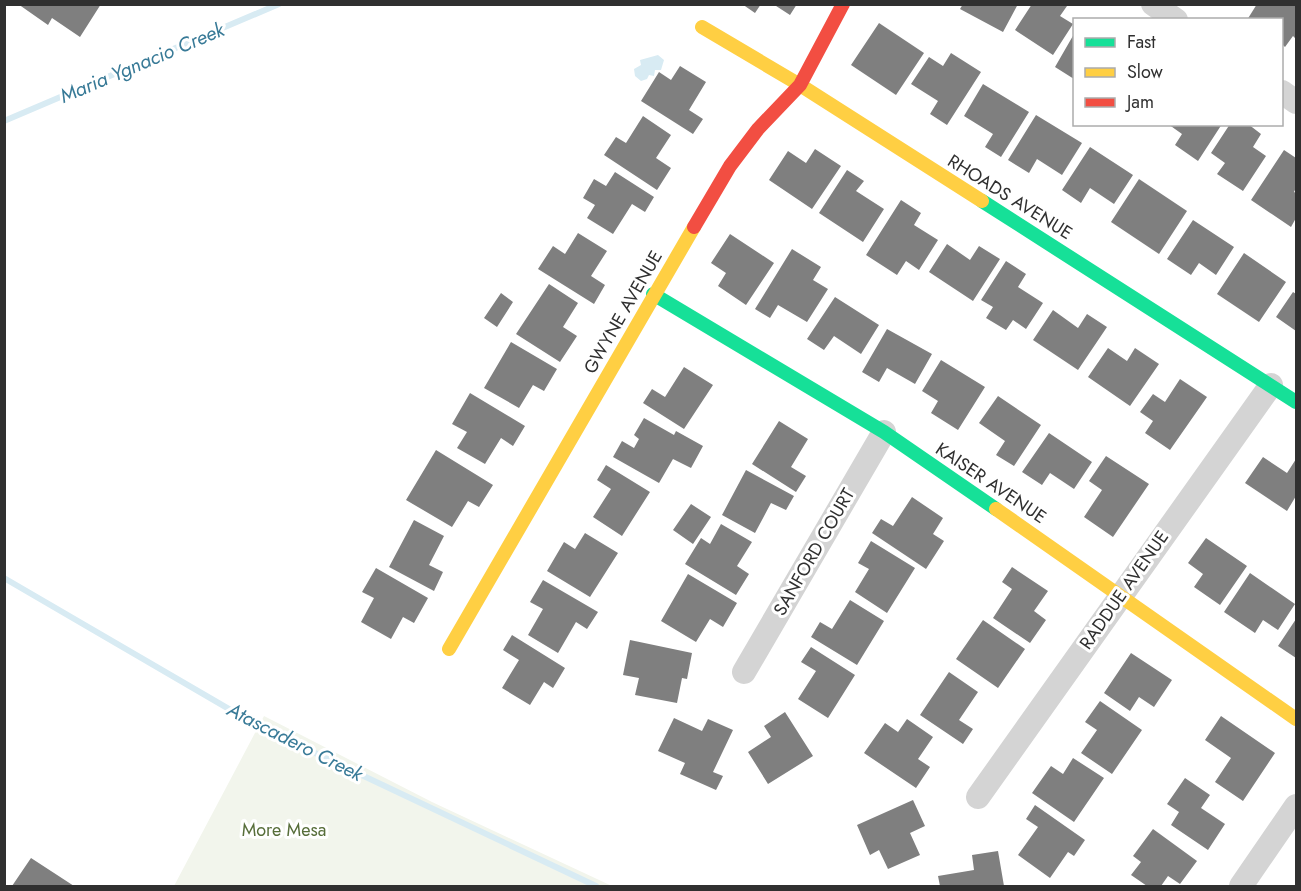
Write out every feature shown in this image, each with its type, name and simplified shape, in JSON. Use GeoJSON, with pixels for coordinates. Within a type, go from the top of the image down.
{"type":"FeatureCollection","features":[{"type":"Feature","properties":{"kind":"street","name":"GWYNE AVENUE"},"geometry":{"type":"LineString","coordinates":[[449,649],[653,294],[730,166],[758,129],[800,85],[843,4]]}},
{"type":"Feature","properties":{"kind":"street"},"geometry":{"type":"LineString","coordinates":[[1154,4],[1173,18]]}},
{"type":"Feature","properties":{"kind":"street","name":"RHOADS AVENUE"},"geometry":{"type":"LineString","coordinates":[[702,27],[800,85],[1296,402]]}},
{"type":"Feature","properties":{"kind":"street"},"geometry":{"type":"LineString","coordinates":[[1283,93],[1296,102]]}},
{"type":"Feature","properties":{"kind":"street","name":"KAISER AVENUE"},"geometry":{"type":"LineString","coordinates":[[653,294],[884,432],[1120,593],[1296,718]]}},
{"type":"Feature","properties":{"kind":"street","name":"RADDUE AVENUE"},"geometry":{"type":"LineString","coordinates":[[978,797],[1120,593],[1271,385]]}},
{"type":"Feature","properties":{"kind":"street","name":"SANFORD COURT"},"geometry":{"type":"LineString","coordinates":[[744,672],[884,432]]}},
{"type":"Feature","properties":{"kind":"street"},"geometry":{"type":"LineString","coordinates":[[1241,886],[1296,806]]}},
{"type":"Feature","properties":{"kind":"green space","name":"More Mesa"},"geometry":{"type":"Polygon","coordinates":[[[264,716],[432,802],[612,886],[174,886],[264,716]]]}},
{"type":"Feature","properties":{"kind":"shaded area"},"geometry":{"type":"Polygon","coordinates":[[[658,55],[664,60],[661,70],[655,70],[654,76],[649,75],[647,79],[641,81],[635,76],[634,69],[641,65],[640,60],[658,55]]]}},
{"type":"Feature","properties":{"kind":"building"},"geometry":{"type":"Polygon","coordinates":[[[18,4],[101,4],[80,37],[52,18],[48,25],[18,4]]]}},
{"type":"Feature","properties":{"kind":"building"},"geometry":{"type":"Polygon","coordinates":[[[742,4],[761,4],[755,13],[742,4]]]}},
{"type":"Feature","properties":{"kind":"building"},"geometry":{"type":"Polygon","coordinates":[[[773,4],[797,4],[790,15],[773,4]]]}},
{"type":"Feature","properties":{"kind":"building"},"geometry":{"type":"Polygon","coordinates":[[[963,4],[1018,4],[1003,32],[960,9],[963,4]]]}},
{"type":"Feature","properties":{"kind":"building"},"geometry":{"type":"Polygon","coordinates":[[[1032,4],[1067,6],[1060,16],[1073,24],[1053,55],[1015,30],[1032,4]]]}},
{"type":"Feature","properties":{"kind":"building"},"geometry":{"type":"Polygon","coordinates":[[[1257,4],[1296,4],[1296,39],[1293,36],[1285,47],[1283,45],[1283,18],[1248,18],[1257,4]]]}},
{"type":"Feature","properties":{"kind":"building"},"geometry":{"type":"Polygon","coordinates":[[[879,23],[924,53],[896,95],[851,65],[879,23]]]}},
{"type":"Feature","properties":{"kind":"building"},"geometry":{"type":"Polygon","coordinates":[[[1073,36],[1073,78],[1055,67],[1073,36]]]}},
{"type":"Feature","properties":{"kind":"building"},"geometry":{"type":"Polygon","coordinates":[[[951,53],[981,72],[947,125],[930,114],[938,101],[911,84],[929,57],[943,66],[951,53]]]}},
{"type":"Feature","properties":{"kind":"building"},"geometry":{"type":"Polygon","coordinates":[[[680,66],[706,82],[689,110],[703,119],[693,134],[641,101],[659,72],[671,80],[680,66]]]}},
{"type":"Feature","properties":{"kind":"building"},"geometry":{"type":"Polygon","coordinates":[[[983,84],[1029,112],[1001,157],[985,147],[993,134],[964,116],[983,84]]]}},
{"type":"Feature","properties":{"kind":"building"},"geometry":{"type":"Polygon","coordinates":[[[1036,115],[1082,143],[1062,175],[1037,159],[1029,173],[1008,160],[1036,115]]]}},
{"type":"Feature","properties":{"kind":"building"},"geometry":{"type":"Polygon","coordinates":[[[643,116],[671,135],[656,158],[671,168],[657,190],[604,155],[616,137],[626,143],[643,116]]]}},
{"type":"Feature","properties":{"kind":"building"},"geometry":{"type":"Polygon","coordinates":[[[1171,126],[1221,126],[1198,161],[1175,145],[1182,134],[1171,126]]]}},
{"type":"Feature","properties":{"kind":"building"},"geometry":{"type":"Polygon","coordinates":[[[1229,126],[1251,126],[1261,134],[1253,147],[1266,156],[1243,191],[1217,174],[1225,163],[1211,153],[1229,126]]]}},
{"type":"Feature","properties":{"kind":"building"},"geometry":{"type":"Polygon","coordinates":[[[1090,147],[1133,175],[1114,204],[1090,188],[1081,203],[1062,190],[1090,147]]]}},
{"type":"Feature","properties":{"kind":"building"},"geometry":{"type":"Polygon","coordinates":[[[815,149],[841,166],[812,209],[769,180],[788,151],[806,163],[815,149]]]}},
{"type":"Feature","properties":{"kind":"building"},"geometry":{"type":"Polygon","coordinates":[[[1284,150],[1296,158],[1294,192],[1296,193],[1296,218],[1291,227],[1251,200],[1284,150]]]}},
{"type":"Feature","properties":{"kind":"building"},"geometry":{"type":"Polygon","coordinates":[[[847,170],[864,181],[856,191],[884,209],[863,242],[819,213],[847,170]]]}},
{"type":"Feature","properties":{"kind":"building"},"geometry":{"type":"Polygon","coordinates":[[[615,172],[654,197],[645,212],[632,204],[613,234],[587,218],[595,205],[583,198],[594,179],[606,186],[615,172]]]}},
{"type":"Feature","properties":{"kind":"building"},"geometry":{"type":"Polygon","coordinates":[[[1139,179],[1187,211],[1159,254],[1111,222],[1139,179]]]}},
{"type":"Feature","properties":{"kind":"building"},"geometry":{"type":"Polygon","coordinates":[[[901,200],[921,213],[914,225],[938,240],[919,270],[906,261],[897,275],[866,255],[901,200]]]}},
{"type":"Feature","properties":{"kind":"building"},"geometry":{"type":"Polygon","coordinates":[[[1193,220],[1234,247],[1216,275],[1199,263],[1191,275],[1167,259],[1193,220]]]}},
{"type":"Feature","properties":{"kind":"building"},"geometry":{"type":"Polygon","coordinates":[[[578,233],[607,251],[591,276],[605,285],[594,304],[538,269],[553,246],[565,254],[578,233]]]}},
{"type":"Feature","properties":{"kind":"building"},"geometry":{"type":"Polygon","coordinates":[[[730,234],[774,263],[746,305],[718,286],[726,273],[711,263],[730,234]]]}},
{"type":"Feature","properties":{"kind":"building"},"geometry":{"type":"Polygon","coordinates":[[[947,244],[970,260],[979,246],[1000,259],[973,301],[929,272],[947,244]]]}},
{"type":"Feature","properties":{"kind":"building"},"geometry":{"type":"Polygon","coordinates":[[[792,249],[821,267],[813,280],[828,289],[807,322],[778,305],[770,318],[755,309],[792,249]]]}},
{"type":"Feature","properties":{"kind":"building"},"geometry":{"type":"Polygon","coordinates":[[[1244,253],[1286,282],[1259,322],[1217,294],[1244,253]]]}},
{"type":"Feature","properties":{"kind":"building"},"geometry":{"type":"Polygon","coordinates":[[[1006,261],[1026,274],[1018,287],[1043,303],[1026,329],[1013,320],[1006,330],[986,318],[993,307],[981,300],[1006,261]]]}},
{"type":"Feature","properties":{"kind":"building"},"geometry":{"type":"Polygon","coordinates":[[[549,284],[578,303],[563,327],[577,336],[560,362],[516,334],[549,284]]]}},
{"type":"Feature","properties":{"kind":"building"},"geometry":{"type":"Polygon","coordinates":[[[1293,292],[1296,294],[1296,331],[1276,317],[1293,292]]]}},
{"type":"Feature","properties":{"kind":"building"},"geometry":{"type":"Polygon","coordinates":[[[501,293],[513,302],[497,327],[484,318],[501,293]]]}},
{"type":"Feature","properties":{"kind":"building"},"geometry":{"type":"Polygon","coordinates":[[[835,297],[879,325],[861,354],[834,336],[824,350],[807,339],[835,297]]]}},
{"type":"Feature","properties":{"kind":"building"},"geometry":{"type":"Polygon","coordinates":[[[1053,310],[1078,328],[1087,314],[1107,327],[1078,370],[1033,340],[1053,310]]]}},
{"type":"Feature","properties":{"kind":"building"},"geometry":{"type":"Polygon","coordinates":[[[887,329],[932,354],[915,384],[887,368],[879,382],[862,372],[887,329]]]}},
{"type":"Feature","properties":{"kind":"building"},"geometry":{"type":"Polygon","coordinates":[[[511,342],[557,369],[544,391],[533,385],[519,408],[484,388],[511,342]]]}},
{"type":"Feature","properties":{"kind":"building"},"geometry":{"type":"Polygon","coordinates":[[[1108,348],[1127,361],[1135,348],[1159,364],[1130,406],[1088,377],[1108,348]]]}},
{"type":"Feature","properties":{"kind":"building"},"geometry":{"type":"Polygon","coordinates":[[[941,360],[985,387],[958,430],[931,413],[938,401],[922,391],[941,360]]]}},
{"type":"Feature","properties":{"kind":"building"},"geometry":{"type":"Polygon","coordinates":[[[684,367],[713,385],[684,429],[643,403],[652,389],[665,397],[684,367]]]}},
{"type":"Feature","properties":{"kind":"building"},"geometry":{"type":"Polygon","coordinates":[[[1180,379],[1207,397],[1170,450],[1145,433],[1153,421],[1140,412],[1153,394],[1165,402],[1180,379]]]}},
{"type":"Feature","properties":{"kind":"building"},"geometry":{"type":"Polygon","coordinates":[[[470,393],[525,426],[513,446],[501,438],[485,464],[457,448],[467,432],[452,424],[470,393]]]}},
{"type":"Feature","properties":{"kind":"building"},"geometry":{"type":"Polygon","coordinates":[[[998,396],[1041,425],[1014,466],[996,455],[1005,441],[979,423],[998,396]]]}},
{"type":"Feature","properties":{"kind":"building"},"geometry":{"type":"Polygon","coordinates":[[[644,418],[674,435],[676,431],[703,446],[691,468],[673,459],[659,483],[613,457],[622,441],[634,448],[639,439],[634,435],[644,418]]]}},
{"type":"Feature","properties":{"kind":"building"},"geometry":{"type":"Polygon","coordinates":[[[779,421],[808,439],[791,467],[806,476],[796,492],[752,464],[779,421]]]}},
{"type":"Feature","properties":{"kind":"building"},"geometry":{"type":"Polygon","coordinates":[[[1049,433],[1092,462],[1074,489],[1050,473],[1042,485],[1022,472],[1049,433]]]}},
{"type":"Feature","properties":{"kind":"building"},"geometry":{"type":"Polygon","coordinates":[[[436,450],[493,485],[479,507],[468,501],[452,527],[406,500],[436,450]]]}},
{"type":"Feature","properties":{"kind":"building"},"geometry":{"type":"Polygon","coordinates":[[[1106,456],[1149,484],[1113,537],[1084,517],[1102,490],[1089,481],[1106,456]]]}},
{"type":"Feature","properties":{"kind":"building"},"geometry":{"type":"Polygon","coordinates":[[[1263,457],[1287,473],[1296,459],[1296,496],[1287,511],[1245,483],[1263,457]]]}},
{"type":"Feature","properties":{"kind":"building"},"geometry":{"type":"Polygon","coordinates":[[[606,465],[650,492],[622,536],[593,517],[611,489],[597,480],[606,465]]]}},
{"type":"Feature","properties":{"kind":"building"},"geometry":{"type":"Polygon","coordinates":[[[746,470],[794,496],[786,510],[771,503],[755,533],[722,515],[746,470]]]}},
{"type":"Feature","properties":{"kind":"building"},"geometry":{"type":"Polygon","coordinates":[[[912,497],[943,518],[933,534],[944,541],[926,569],[872,533],[881,519],[893,526],[912,497]]]}},
{"type":"Feature","properties":{"kind":"building"},"geometry":{"type":"Polygon","coordinates":[[[691,504],[711,517],[693,544],[673,530],[691,504]]]}},
{"type":"Feature","properties":{"kind":"building"},"geometry":{"type":"Polygon","coordinates":[[[414,520],[444,536],[429,565],[443,572],[434,591],[389,567],[414,520]]]}},
{"type":"Feature","properties":{"kind":"building"},"geometry":{"type":"Polygon","coordinates":[[[721,524],[752,542],[737,566],[749,574],[736,595],[685,564],[701,538],[710,544],[721,524]]]}},
{"type":"Feature","properties":{"kind":"building"},"geometry":{"type":"Polygon","coordinates":[[[585,533],[618,553],[590,597],[547,571],[564,542],[575,549],[585,533]]]}},
{"type":"Feature","properties":{"kind":"building"},"geometry":{"type":"Polygon","coordinates":[[[1206,538],[1247,566],[1220,605],[1194,587],[1203,574],[1188,563],[1206,538]]]}},
{"type":"Feature","properties":{"kind":"building"},"geometry":{"type":"Polygon","coordinates":[[[871,541],[915,568],[887,613],[855,592],[869,569],[858,563],[871,541]]]}},
{"type":"Feature","properties":{"kind":"building"},"geometry":{"type":"Polygon","coordinates":[[[1012,567],[1048,591],[1034,611],[1046,620],[1030,643],[993,618],[1012,589],[1002,582],[1012,567]]]}},
{"type":"Feature","properties":{"kind":"building"},"geometry":{"type":"Polygon","coordinates":[[[376,568],[428,598],[414,623],[403,617],[391,639],[361,622],[374,598],[362,592],[376,568]]]}},
{"type":"Feature","properties":{"kind":"building"},"geometry":{"type":"Polygon","coordinates":[[[1250,573],[1295,604],[1278,630],[1263,620],[1255,633],[1224,612],[1250,573]]]}},
{"type":"Feature","properties":{"kind":"building"},"geometry":{"type":"Polygon","coordinates":[[[688,574],[737,603],[723,627],[710,619],[696,642],[661,621],[688,574]]]}},
{"type":"Feature","properties":{"kind":"building"},"geometry":{"type":"Polygon","coordinates":[[[543,580],[598,612],[587,629],[576,622],[558,653],[528,635],[543,609],[530,602],[543,580]]]}},
{"type":"Feature","properties":{"kind":"building"},"geometry":{"type":"Polygon","coordinates":[[[850,600],[884,621],[857,665],[811,637],[820,622],[832,629],[850,600]]]}},
{"type":"Feature","properties":{"kind":"building"},"geometry":{"type":"Polygon","coordinates":[[[1296,619],[1296,658],[1278,646],[1296,619]]]}},
{"type":"Feature","properties":{"kind":"building"},"geometry":{"type":"Polygon","coordinates":[[[983,620],[1025,649],[998,688],[956,659],[983,620]]]}},
{"type":"Feature","properties":{"kind":"building"},"geometry":{"type":"Polygon","coordinates":[[[512,635],[565,668],[553,688],[544,682],[530,705],[502,688],[519,660],[503,650],[512,635]]]}},
{"type":"Feature","properties":{"kind":"building"},"geometry":{"type":"Polygon","coordinates":[[[630,640],[692,653],[687,679],[682,678],[677,703],[635,695],[639,678],[623,675],[630,640]]]}},
{"type":"Feature","properties":{"kind":"building"},"geometry":{"type":"Polygon","coordinates":[[[811,647],[855,675],[828,718],[798,699],[816,671],[801,662],[811,647]]]}},
{"type":"Feature","properties":{"kind":"building"},"geometry":{"type":"Polygon","coordinates":[[[1131,653],[1172,680],[1154,707],[1139,697],[1130,711],[1104,693],[1131,653]]]}},
{"type":"Feature","properties":{"kind":"building"},"geometry":{"type":"Polygon","coordinates":[[[949,672],[978,692],[959,720],[973,729],[963,744],[920,715],[949,672]]]}},
{"type":"Feature","properties":{"kind":"building"},"geometry":{"type":"Polygon","coordinates":[[[1100,701],[1142,730],[1112,774],[1081,753],[1097,730],[1085,722],[1100,701]]]}},
{"type":"Feature","properties":{"kind":"building"},"geometry":{"type":"Polygon","coordinates":[[[785,712],[813,756],[768,784],[748,752],[771,737],[764,726],[785,712]]]}},
{"type":"Feature","properties":{"kind":"building"},"geometry":{"type":"Polygon","coordinates":[[[1221,716],[1275,753],[1243,801],[1215,782],[1231,758],[1205,740],[1221,716]]]}},
{"type":"Feature","properties":{"kind":"building"},"geometry":{"type":"Polygon","coordinates":[[[674,718],[702,731],[708,719],[733,730],[713,772],[723,776],[716,790],[680,774],[685,763],[658,751],[674,718]]]}},
{"type":"Feature","properties":{"kind":"building"},"geometry":{"type":"Polygon","coordinates":[[[907,719],[933,737],[918,759],[930,767],[916,788],[864,753],[885,723],[898,732],[907,719]]]}},
{"type":"Feature","properties":{"kind":"building"},"geometry":{"type":"Polygon","coordinates":[[[1073,758],[1104,778],[1074,822],[1032,793],[1051,766],[1063,774],[1073,758]]]}},
{"type":"Feature","properties":{"kind":"building"},"geometry":{"type":"Polygon","coordinates":[[[1185,778],[1210,795],[1201,808],[1225,824],[1208,850],[1171,825],[1179,812],[1167,804],[1185,778]]]}},
{"type":"Feature","properties":{"kind":"building"},"geometry":{"type":"Polygon","coordinates":[[[913,800],[925,826],[910,833],[920,855],[888,869],[879,850],[870,855],[857,825],[913,800]]]}},
{"type":"Feature","properties":{"kind":"building"},"geometry":{"type":"Polygon","coordinates":[[[1035,805],[1085,840],[1074,856],[1068,852],[1050,878],[1018,855],[1038,827],[1026,819],[1035,805]]]}},
{"type":"Feature","properties":{"kind":"building"},"geometry":{"type":"Polygon","coordinates":[[[1153,829],[1197,861],[1180,884],[1168,876],[1161,886],[1147,886],[1131,875],[1141,862],[1133,856],[1153,829]]]}},
{"type":"Feature","properties":{"kind":"building"},"geometry":{"type":"Polygon","coordinates":[[[998,851],[1004,886],[940,886],[938,876],[974,870],[972,855],[998,851]]]}},
{"type":"Feature","properties":{"kind":"building"},"geometry":{"type":"Polygon","coordinates":[[[31,858],[74,886],[12,886],[31,858]]]}},
{"type":"Feature","properties":{"kind":"waterway","name":"Maria Ygnacio Creek"},"geometry":{"type":"LineString","coordinates":[[4,121],[279,4]]}},
{"type":"Feature","properties":{"kind":"waterway","name":"Atascadero Creek"},"geometry":{"type":"LineString","coordinates":[[4,578],[258,726],[596,886]]}},
{"type":"Feature","properties":{"kind":"traffic: fast"},"geometry":{"type":"LineString","coordinates":[[982,201],[1296,402]]}},
{"type":"Feature","properties":{"kind":"traffic: fast"},"geometry":{"type":"LineString","coordinates":[[653,294],[884,432],[996,509]]}},
{"type":"Feature","properties":{"kind":"traffic: slow"},"geometry":{"type":"LineString","coordinates":[[702,27],[800,85],[982,201]]}},
{"type":"Feature","properties":{"kind":"traffic: slow"},"geometry":{"type":"LineString","coordinates":[[449,649],[694,227]]}},
{"type":"Feature","properties":{"kind":"traffic: slow"},"geometry":{"type":"LineString","coordinates":[[996,509],[1296,719]]}},
{"type":"Feature","properties":{"kind":"traffic: jam"},"geometry":{"type":"LineString","coordinates":[[694,227],[730,166],[758,129],[800,85],[843,4]]}}]}
